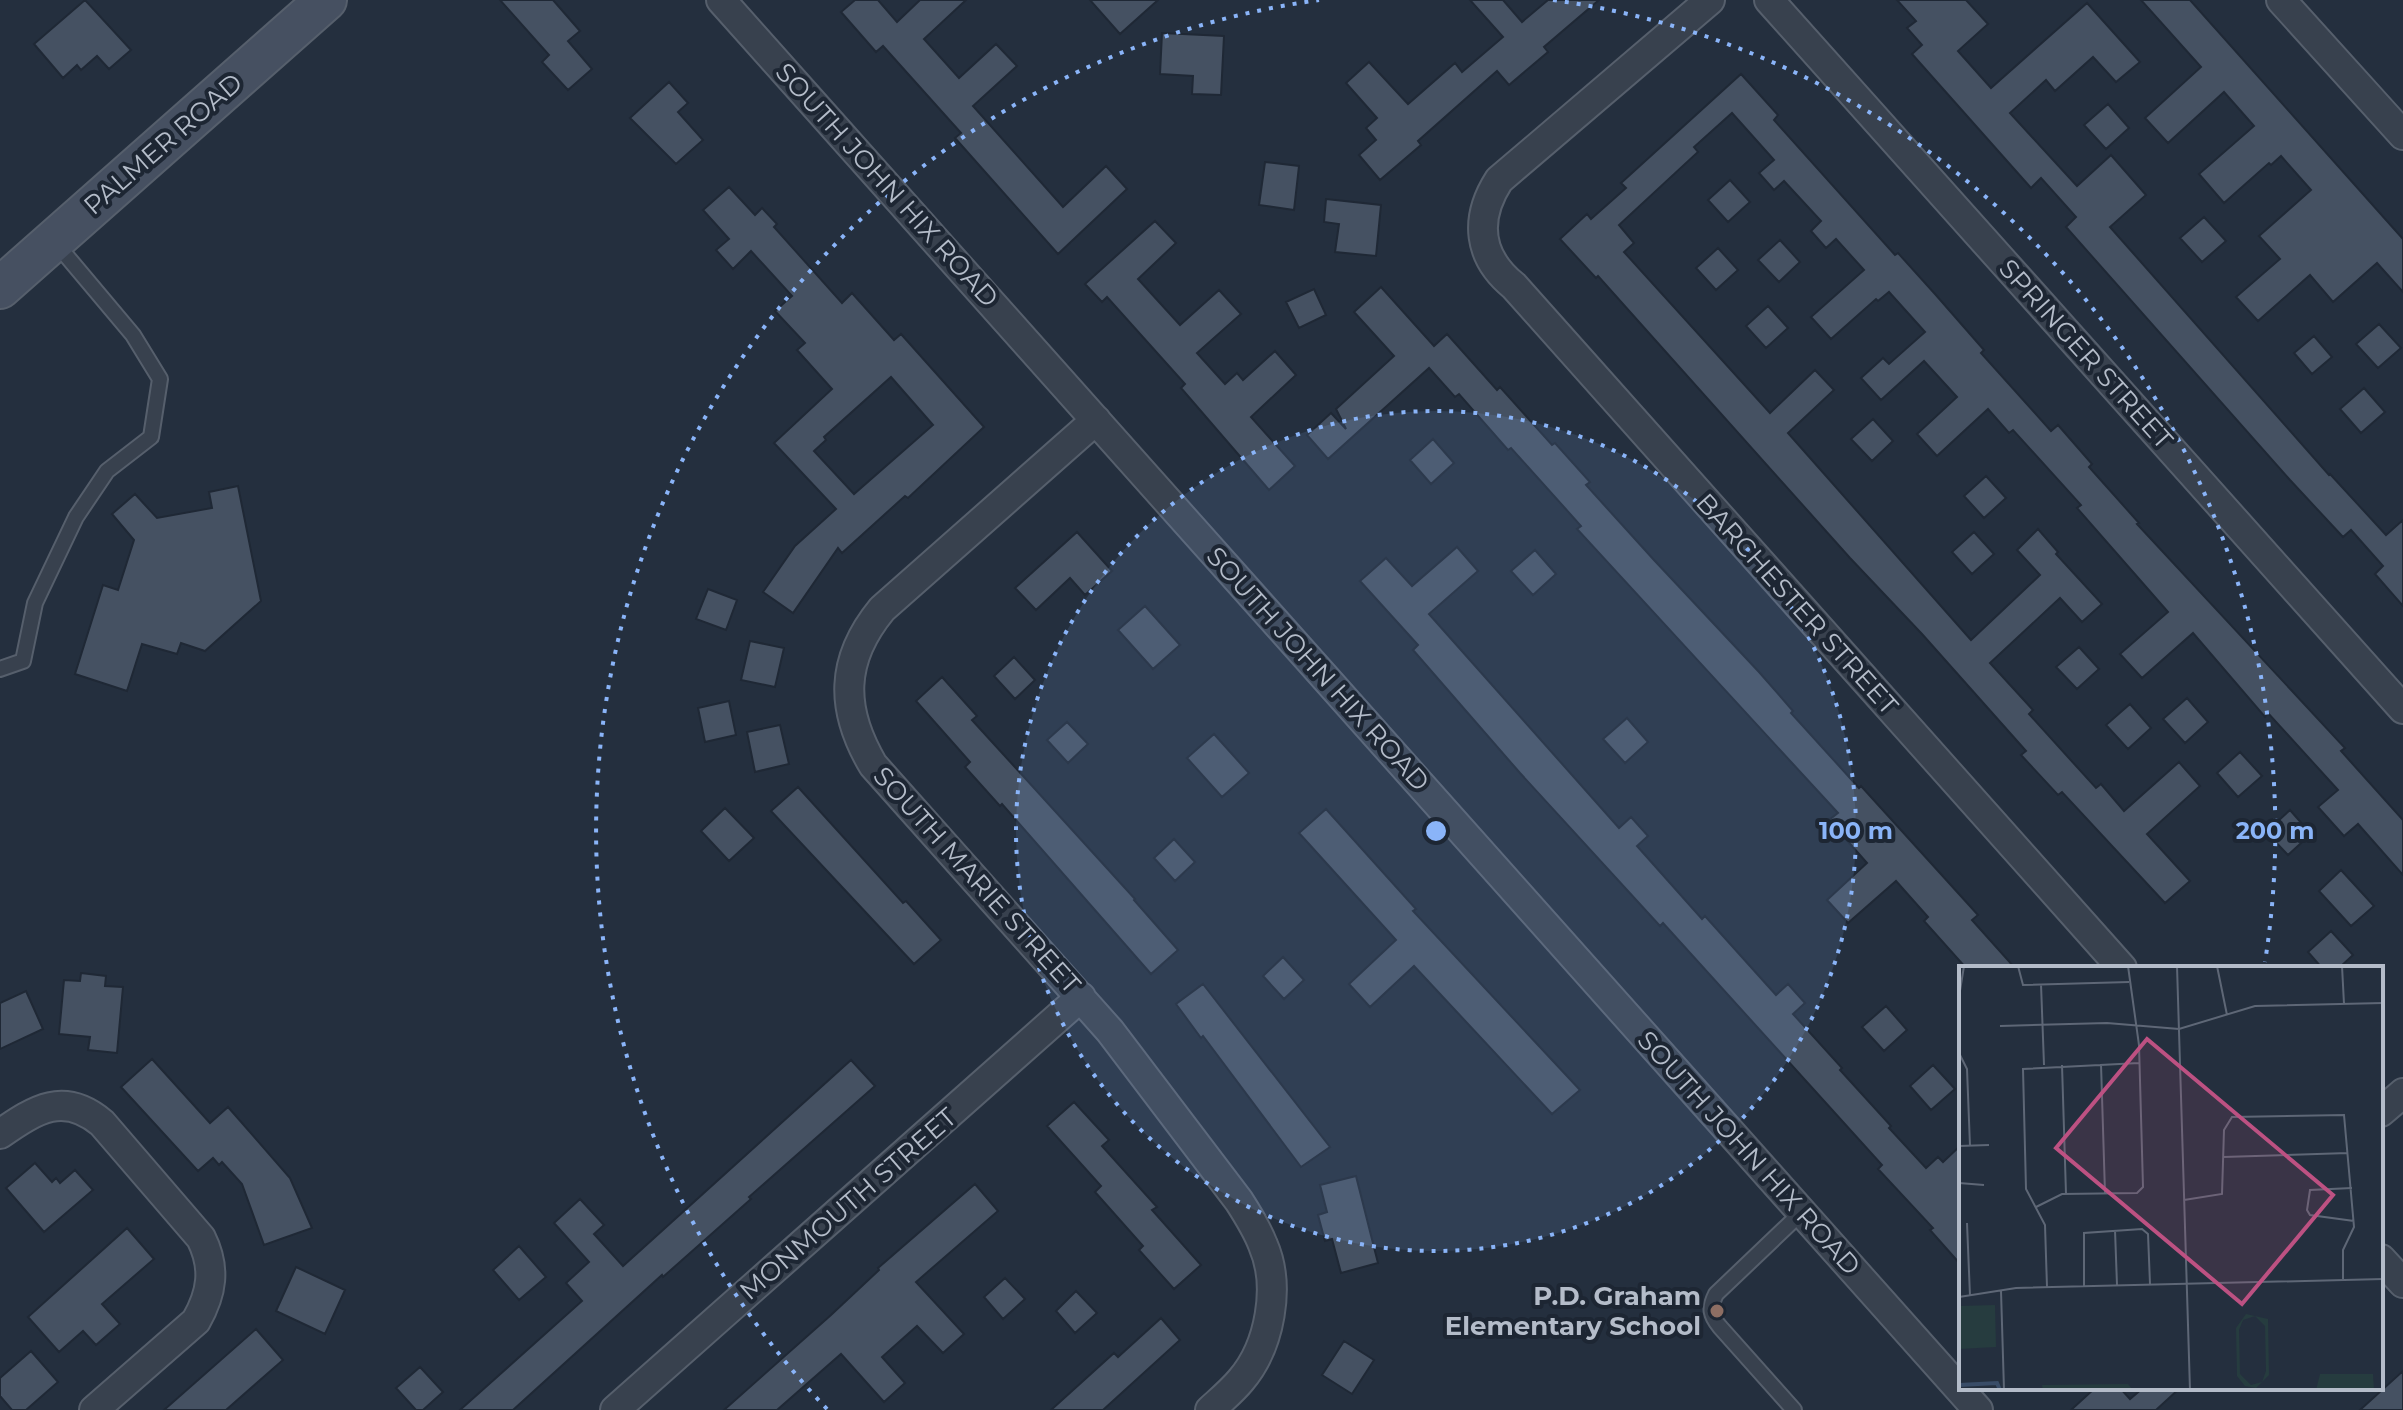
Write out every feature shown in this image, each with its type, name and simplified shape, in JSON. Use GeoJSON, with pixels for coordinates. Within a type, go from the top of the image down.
{"type":"FeatureCollection","features":[{"type":"Feature","properties":{"kind":"street","name":"PALMER ROAD"},"geometry":{"type":"LineString","coordinates":[[0,288],[326,0]]}},
{"type":"Feature","properties":{"kind":"street","name":"SOUTH JOHN HIX ROAD"},"geometry":{"type":"LineString","coordinates":[[721,0],[1959,1389]]}},
{"type":"Feature","properties":{"kind":"street","name":"BARCHESTER STREET"},"geometry":{"type":"LineString","coordinates":[[1710,0],[1499,180],[1483,217],[1483,236],[1488,256],[1500,275],[1535,310],[2120,966]]}},
{"type":"Feature","properties":{"kind":"street","name":"SPRINGER STREET"},"geometry":{"type":"LineString","coordinates":[[1769,0],[2403,709]]}},
{"type":"Feature","properties":{"kind":"street"},"geometry":{"type":"LineString","coordinates":[[2281,0],[2403,135]]}},
{"type":"Feature","properties":{"kind":"street","name":"SOUTH MARIE STREET"},"geometry":{"type":"LineString","coordinates":[[1096,420],[882,609],[857,646],[849,685],[849,704],[854,729],[873,765],[1110,1031],[1239,1201],[1264,1246],[1269,1264],[1271,1295],[1267,1324],[1258,1353],[1243,1378],[1210,1410]]}},
{"type":"Feature","properties":{"kind":"street","name":"MONMOUTH STREET"},"geometry":{"type":"LineString","coordinates":[[615,1410],[1081,997]]}},
{"type":"Feature","properties":{"kind":"street"},"geometry":{"type":"LineString","coordinates":[[2383,1110],[2403,1093]]}},
{"type":"Feature","properties":{"kind":"street"},"geometry":{"type":"LineString","coordinates":[[0,1134],[42,1108],[73,1106],[89,1112],[102,1123],[201,1238],[212,1270],[206,1304],[196,1321],[94,1410]]}},
{"type":"Feature","properties":{"kind":"street"},"geometry":{"type":"LineString","coordinates":[[2383,1261],[2403,1283]]}},
{"type":"Feature","properties":{"kind":"street","name":"SOUTH JOHN HIX ROAD"},"geometry":{"type":"LineString","coordinates":[[1960,1390],[1978,1410]]}},
{"type":"Feature","properties":{"kind":"lane"},"geometry":{"type":"LineString","coordinates":[[0,669],[23,661],[35,603],[76,517],[107,471],[151,437],[160,379],[133,335],[54,241]]}},
{"type":"Feature","properties":{"kind":"lane"},"geometry":{"type":"LineString","coordinates":[[1794,1410],[1713,1318],[1711,1304],[1716,1294],[1802,1212]]}},
{"type":"Feature","properties":{"kind":"building"},"geometry":{"type":"Polygon","coordinates":[[[85,0],[131,50],[109,69],[97,56],[81,70],[77,65],[63,78],[34,44],[85,0]]]}},
{"type":"Feature","properties":{"kind":"building"},"geometry":{"type":"Polygon","coordinates":[[[500,0],[553,0],[580,31],[568,41],[592,69],[568,90],[542,62],[549,55],[500,0]]]}},
{"type":"Feature","properties":{"kind":"building"},"geometry":{"type":"Polygon","coordinates":[[[855,0],[878,0],[897,22],[920,0],[966,0],[924,39],[959,78],[996,44],[1017,66],[973,106],[1063,207],[1106,166],[1127,189],[1058,254],[955,138],[961,133],[883,46],[876,52],[841,12],[855,0]]]}},
{"type":"Feature","properties":{"kind":"building"},"geometry":{"type":"Polygon","coordinates":[[[1090,0],[1158,0],[1120,34],[1090,0]]]}},
{"type":"Feature","properties":{"kind":"building"},"geometry":{"type":"Polygon","coordinates":[[[1470,0],[1503,0],[1522,22],[1548,0],[1599,0],[1544,47],[1548,52],[1509,85],[1497,71],[1418,141],[1421,145],[1380,180],[1359,155],[1376,140],[1366,128],[1377,118],[1346,83],[1369,62],[1408,104],[1455,63],[1462,72],[1503,37],[1470,0]]]}},
{"type":"Feature","properties":{"kind":"building"},"geometry":{"type":"Polygon","coordinates":[[[1897,0],[1966,0],[1988,24],[1958,51],[1991,88],[2087,3],[2140,62],[2116,82],[2093,57],[2055,91],[2046,80],[2010,113],[2077,186],[2111,155],[2146,195],[2110,227],[2329,475],[2386,535],[2403,520],[2403,606],[2375,574],[2383,566],[2351,530],[2343,537],[2066,227],[2076,217],[2041,178],[2031,188],[1912,54],[1922,45],[1907,28],[1916,21],[1897,0]]]}},
{"type":"Feature","properties":{"kind":"building"},"geometry":{"type":"Polygon","coordinates":[[[2141,0],[2190,0],[2403,239],[2403,292],[2377,263],[2333,302],[2310,275],[2258,321],[2236,297],[2280,259],[2259,236],[2311,190],[2281,156],[2224,203],[2199,174],[2254,126],[2224,92],[2168,143],[2145,118],[2201,67],[2141,0]]]}},
{"type":"Feature","properties":{"kind":"building"},"geometry":{"type":"Polygon","coordinates":[[[1162,33],[1224,36],[1221,95],[1192,94],[1193,76],[1160,74],[1162,33]]]}},
{"type":"Feature","properties":{"kind":"building"},"geometry":{"type":"Polygon","coordinates":[[[1741,74],[1778,115],[1774,120],[1895,255],[1898,253],[1935,294],[1984,350],[1981,353],[2051,431],[2058,425],[2137,524],[2345,748],[2341,751],[2403,820],[2403,875],[2358,824],[2344,836],[2318,807],[2338,790],[2268,713],[2265,717],[2193,633],[2142,678],[2120,654],[2168,612],[2077,508],[2081,505],[2013,430],[2009,433],[1988,409],[1937,456],[1917,434],[1957,397],[1924,361],[1881,400],[1861,378],[1883,358],[1889,364],[1925,332],[1889,292],[1878,301],[1876,299],[1831,339],[1811,317],[1864,270],[1836,239],[1826,248],[1811,231],[1821,221],[1784,181],[1774,190],[1759,173],[1774,160],[1732,113],[1694,147],[1698,152],[1619,225],[1634,243],[1624,252],[1770,413],[1815,370],[1834,390],[1788,433],[1971,640],[2040,575],[2017,550],[2038,529],[2058,552],[2056,554],[2102,604],[2082,622],[2060,598],[1990,663],[2033,710],[2029,714],[2096,788],[2101,784],[2124,811],[2179,762],[2200,786],[2147,834],[2190,881],[2165,903],[2062,792],[2058,795],[2021,755],[2026,751],[1922,634],[1598,276],[1596,278],[1560,239],[1587,214],[1591,219],[1626,188],[1621,183],[1741,74]]]}},
{"type":"Feature","properties":{"kind":"building"},"geometry":{"type":"Polygon","coordinates":[[[669,82],[688,103],[678,112],[703,140],[676,164],[630,118],[669,82]]]}},
{"type":"Feature","properties":{"kind":"building"},"geometry":{"type":"Polygon","coordinates":[[[2108,104],[2129,128],[2106,149],[2084,125],[2108,104]]]}},
{"type":"Feature","properties":{"kind":"building"},"geometry":{"type":"Polygon","coordinates":[[[1265,162],[1299,166],[1294,210],[1259,205],[1265,162]]]}},
{"type":"Feature","properties":{"kind":"building"},"geometry":{"type":"Polygon","coordinates":[[[1730,180],[1750,202],[1728,222],[1708,200],[1730,180]]]}},
{"type":"Feature","properties":{"kind":"building"},"geometry":{"type":"Polygon","coordinates":[[[729,187],[755,215],[762,208],[777,224],[774,227],[842,303],[852,293],[894,340],[901,334],[984,427],[908,498],[905,496],[842,553],[838,548],[793,613],[763,592],[795,546],[836,509],[774,443],[832,389],[797,350],[805,343],[775,311],[792,296],[751,251],[733,269],[716,250],[729,239],[703,210],[729,187]],[[891,377],[824,437],[826,440],[814,451],[854,494],[933,425],[891,377]]]}},
{"type":"Feature","properties":{"kind":"building"},"geometry":{"type":"Polygon","coordinates":[[[1326,199],[1381,205],[1376,256],[1335,252],[1339,224],[1324,222],[1326,199]]]}},
{"type":"Feature","properties":{"kind":"building"},"geometry":{"type":"Polygon","coordinates":[[[2204,217],[2226,241],[2202,262],[2180,238],[2204,217]]]}},
{"type":"Feature","properties":{"kind":"building"},"geometry":{"type":"Polygon","coordinates":[[[1155,221],[1176,243],[1138,279],[1180,325],[1219,290],[1241,314],[1197,353],[1225,384],[1237,373],[1243,380],[1275,351],[1296,375],[1251,417],[1295,466],[1269,490],[1181,388],[1185,384],[1107,297],[1102,302],[1085,284],[1155,221]]]}},
{"type":"Feature","properties":{"kind":"building"},"geometry":{"type":"Polygon","coordinates":[[[1780,240],[1800,262],[1779,282],[1758,260],[1780,240]]]}},
{"type":"Feature","properties":{"kind":"building"},"geometry":{"type":"Polygon","coordinates":[[[1718,248],[1738,270],[1716,290],[1696,268],[1718,248]]]}},
{"type":"Feature","properties":{"kind":"building"},"geometry":{"type":"Polygon","coordinates":[[[1381,287],[1434,346],[1447,334],[1497,390],[1500,387],[1552,445],[1555,443],[1590,482],[1586,485],[1978,915],[1972,920],[2013,966],[1964,966],[1924,921],[1928,917],[1896,881],[1848,923],[1827,900],[1867,863],[1829,820],[1838,813],[1577,529],[1581,526],[1511,448],[1508,450],[1459,394],[1455,397],[1429,368],[1328,459],[1307,435],[1331,413],[1346,429],[1336,409],[1394,356],[1354,312],[1381,287]]]}},
{"type":"Feature","properties":{"kind":"building"},"geometry":{"type":"Polygon","coordinates":[[[1314,289],[1326,315],[1299,328],[1286,302],[1314,289]]]}},
{"type":"Feature","properties":{"kind":"building"},"geometry":{"type":"Polygon","coordinates":[[[1768,306],[1788,328],[1766,348],[1746,326],[1768,306]]]}},
{"type":"Feature","properties":{"kind":"building"},"geometry":{"type":"Polygon","coordinates":[[[2379,324],[2401,348],[2378,368],[2356,344],[2379,324]]]}},
{"type":"Feature","properties":{"kind":"building"},"geometry":{"type":"Polygon","coordinates":[[[2314,336],[2332,357],[2312,374],[2294,353],[2314,336]]]}},
{"type":"Feature","properties":{"kind":"building"},"geometry":{"type":"Polygon","coordinates":[[[2364,388],[2385,412],[2361,433],[2340,409],[2364,388]]]}},
{"type":"Feature","properties":{"kind":"building"},"geometry":{"type":"Polygon","coordinates":[[[1873,419],[1893,441],[1872,461],[1851,439],[1873,419]]]}},
{"type":"Feature","properties":{"kind":"building"},"geometry":{"type":"Polygon","coordinates":[[[1433,439],[1454,463],[1431,484],[1410,460],[1433,439]]]}},
{"type":"Feature","properties":{"kind":"building"},"geometry":{"type":"Polygon","coordinates":[[[1986,476],[2006,498],[1984,518],[1964,496],[1986,476]]]}},
{"type":"Feature","properties":{"kind":"building"},"geometry":{"type":"Polygon","coordinates":[[[238,486],[261,601],[205,651],[181,643],[177,654],[142,644],[127,691],[75,674],[103,585],[118,590],[134,540],[112,514],[135,494],[157,518],[212,508],[209,492],[238,486]]]}},
{"type":"Feature","properties":{"kind":"building"},"geometry":{"type":"Polygon","coordinates":[[[1077,532],[1112,571],[1085,595],[1070,578],[1036,610],[1015,588],[1077,532]]]}},
{"type":"Feature","properties":{"kind":"building"},"geometry":{"type":"Polygon","coordinates":[[[1974,532],[1994,554],[1972,574],[1952,552],[1974,532]]]}},
{"type":"Feature","properties":{"kind":"building"},"geometry":{"type":"Polygon","coordinates":[[[1457,547],[1478,571],[1429,614],[1619,828],[1631,817],[1648,836],[1637,846],[1702,919],[1705,916],[1776,995],[1788,984],[1805,1003],[1793,1014],[1926,1168],[1938,1157],[1943,1162],[1959,1147],[1959,1263],[1930,1230],[1933,1228],[1878,1169],[1882,1165],[1663,923],[1660,926],[1520,773],[1413,650],[1418,645],[1360,581],[1386,558],[1412,586],[1457,547]]]}},
{"type":"Feature","properties":{"kind":"building"},"geometry":{"type":"Polygon","coordinates":[[[1535,550],[1556,574],[1533,595],[1511,571],[1535,550]]]}},
{"type":"Feature","properties":{"kind":"building"},"geometry":{"type":"Polygon","coordinates":[[[708,589],[737,600],[726,630],[696,619],[708,589]]]}},
{"type":"Feature","properties":{"kind":"building"},"geometry":{"type":"Polygon","coordinates":[[[1145,606],[1180,645],[1153,669],[1118,630],[1145,606]]]}},
{"type":"Feature","properties":{"kind":"building"},"geometry":{"type":"Polygon","coordinates":[[[750,641],[784,648],[775,687],[741,680],[750,641]]]}},
{"type":"Feature","properties":{"kind":"building"},"geometry":{"type":"Polygon","coordinates":[[[2079,647],[2099,669],[2077,689],[2056,667],[2079,647]]]}},
{"type":"Feature","properties":{"kind":"building"},"geometry":{"type":"Polygon","coordinates":[[[1014,657],[1035,680],[1015,699],[994,676],[1014,657]]]}},
{"type":"Feature","properties":{"kind":"building"},"geometry":{"type":"Polygon","coordinates":[[[942,677],[977,716],[972,720],[1178,950],[1151,974],[1002,804],[1000,806],[965,767],[970,762],[916,701],[942,677]]]}},
{"type":"Feature","properties":{"kind":"building"},"geometry":{"type":"Polygon","coordinates":[[[2187,698],[2208,722],[2185,743],[2163,719],[2187,698]]]}},
{"type":"Feature","properties":{"kind":"building"},"geometry":{"type":"Polygon","coordinates":[[[729,701],[736,735],[705,742],[698,708],[729,701]]]}},
{"type":"Feature","properties":{"kind":"building"},"geometry":{"type":"Polygon","coordinates":[[[2130,704],[2151,728],[2128,749],[2106,725],[2130,704]]]}},
{"type":"Feature","properties":{"kind":"building"},"geometry":{"type":"Polygon","coordinates":[[[1627,718],[1648,742],[1625,763],[1603,739],[1627,718]]]}},
{"type":"Feature","properties":{"kind":"building"},"geometry":{"type":"Polygon","coordinates":[[[1067,722],[1088,744],[1068,763],[1047,740],[1067,722]]]}},
{"type":"Feature","properties":{"kind":"building"},"geometry":{"type":"Polygon","coordinates":[[[780,725],[789,764],[755,772],[747,732],[780,725]]]}},
{"type":"Feature","properties":{"kind":"building"},"geometry":{"type":"Polygon","coordinates":[[[1214,734],[1249,773],[1222,797],[1187,758],[1214,734]]]}},
{"type":"Feature","properties":{"kind":"building"},"geometry":{"type":"Polygon","coordinates":[[[2240,752],[2262,776],[2238,797],[2217,773],[2240,752]]]}},
{"type":"Feature","properties":{"kind":"building"},"geometry":{"type":"Polygon","coordinates":[[[798,787],[903,903],[906,901],[941,940],[914,964],[771,811],[798,787]]]}},
{"type":"Feature","properties":{"kind":"building"},"geometry":{"type":"Polygon","coordinates":[[[725,808],[754,838],[729,861],[701,831],[725,808]]]}},
{"type":"Feature","properties":{"kind":"building"},"geometry":{"type":"Polygon","coordinates":[[[1326,809],[1416,909],[1413,911],[1580,1090],[1552,1114],[1414,966],[1370,1007],[1349,984],[1396,940],[1299,833],[1326,809]]]}},
{"type":"Feature","properties":{"kind":"building"},"geometry":{"type":"Polygon","coordinates":[[[2290,810],[2311,834],[2288,855],[2266,832],[2290,810]]]}},
{"type":"Feature","properties":{"kind":"building"},"geometry":{"type":"Polygon","coordinates":[[[1174,839],[1195,862],[1175,881],[1154,858],[1174,839]]]}},
{"type":"Feature","properties":{"kind":"building"},"geometry":{"type":"Polygon","coordinates":[[[2341,870],[2374,906],[2351,926],[2319,891],[2341,870]]]}},
{"type":"Feature","properties":{"kind":"building"},"geometry":{"type":"Polygon","coordinates":[[[2331,931],[2353,955],[2341,966],[2320,966],[2308,952],[2331,931]]]}},
{"type":"Feature","properties":{"kind":"building"},"geometry":{"type":"Polygon","coordinates":[[[1283,957],[1304,980],[1284,999],[1263,976],[1283,957]]]}},
{"type":"Feature","properties":{"kind":"building"},"geometry":{"type":"Polygon","coordinates":[[[81,973],[106,976],[105,986],[123,987],[117,1053],[88,1050],[90,1037],[59,1034],[64,980],[80,981],[81,973]]]}},
{"type":"Feature","properties":{"kind":"building"},"geometry":{"type":"Polygon","coordinates":[[[1203,984],[1330,1147],[1301,1167],[1176,1004],[1203,984]]]}},
{"type":"Feature","properties":{"kind":"building"},"geometry":{"type":"Polygon","coordinates":[[[26,991],[43,1029],[0,1049],[0,1003],[26,991]]]}},
{"type":"Feature","properties":{"kind":"building"},"geometry":{"type":"Polygon","coordinates":[[[1886,1006],[1907,1030],[1884,1051],[1862,1027],[1886,1006]]]}},
{"type":"Feature","properties":{"kind":"building"},"geometry":{"type":"Polygon","coordinates":[[[152,1059],[210,1123],[228,1107],[290,1178],[312,1228],[264,1245],[242,1184],[222,1162],[219,1165],[213,1158],[198,1171],[121,1087],[152,1059]]]}},
{"type":"Feature","properties":{"kind":"building"},"geometry":{"type":"Polygon","coordinates":[[[851,1060],[875,1086],[749,1197],[751,1199],[513,1410],[460,1410],[582,1301],[566,1283],[589,1262],[554,1223],[580,1199],[604,1225],[594,1234],[623,1266],[851,1060]]]}},
{"type":"Feature","properties":{"kind":"building"},"geometry":{"type":"Polygon","coordinates":[[[1933,1065],[1955,1089],[1931,1110],[1910,1086],[1933,1065]]]}},
{"type":"Feature","properties":{"kind":"building"},"geometry":{"type":"Polygon","coordinates":[[[1074,1102],[1109,1140],[1102,1146],[1157,1207],[1152,1210],[1201,1265],[1174,1289],[1139,1250],[1143,1246],[1095,1192],[1101,1186],[1047,1126],[1074,1102]]]}},
{"type":"Feature","properties":{"kind":"building"},"geometry":{"type":"Polygon","coordinates":[[[35,1163],[52,1182],[56,1178],[60,1183],[75,1170],[93,1190],[44,1232],[6,1188],[35,1163]]]}},
{"type":"Feature","properties":{"kind":"building"},"geometry":{"type":"Polygon","coordinates":[[[1356,1176],[1378,1263],[1341,1273],[1332,1239],[1325,1241],[1318,1215],[1327,1212],[1320,1185],[1356,1176]]]}},
{"type":"Feature","properties":{"kind":"building"},"geometry":{"type":"Polygon","coordinates":[[[975,1184],[998,1211],[916,1282],[964,1334],[943,1353],[917,1326],[882,1357],[905,1383],[884,1402],[841,1354],[777,1410],[724,1410],[831,1315],[878,1268],[975,1184]]]}},
{"type":"Feature","properties":{"kind":"building"},"geometry":{"type":"Polygon","coordinates":[[[127,1228],[154,1259],[102,1304],[120,1324],[96,1345],[83,1331],[59,1352],[28,1317],[127,1228]]]}},
{"type":"Feature","properties":{"kind":"building"},"geometry":{"type":"Polygon","coordinates":[[[519,1246],[546,1277],[519,1300],[493,1270],[519,1246]]]}},
{"type":"Feature","properties":{"kind":"building"},"geometry":{"type":"Polygon","coordinates":[[[296,1267],[345,1290],[325,1334],[276,1311],[296,1267]]]}},
{"type":"Feature","properties":{"kind":"building"},"geometry":{"type":"Polygon","coordinates":[[[1005,1278],[1025,1299],[1003,1319],[984,1297],[1005,1278]]]}},
{"type":"Feature","properties":{"kind":"building"},"geometry":{"type":"Polygon","coordinates":[[[1076,1291],[1097,1313],[1075,1333],[1056,1311],[1076,1291]]]}},
{"type":"Feature","properties":{"kind":"building"},"geometry":{"type":"Polygon","coordinates":[[[1161,1318],[1180,1340],[1103,1410],[1051,1410],[1114,1353],[1118,1357],[1161,1318]]]}},
{"type":"Feature","properties":{"kind":"building"},"geometry":{"type":"Polygon","coordinates":[[[256,1329],[283,1360],[226,1410],[164,1410],[256,1329]]]}},
{"type":"Feature","properties":{"kind":"building"},"geometry":{"type":"Polygon","coordinates":[[[1344,1341],[1374,1360],[1352,1394],[1322,1375],[1344,1341]]]}},
{"type":"Feature","properties":{"kind":"building"},"geometry":{"type":"Polygon","coordinates":[[[31,1351],[58,1382],[26,1410],[12,1410],[0,1396],[0,1378],[31,1351]]]}},
{"type":"Feature","properties":{"kind":"building"},"geometry":{"type":"Polygon","coordinates":[[[420,1367],[443,1392],[423,1410],[416,1410],[396,1388],[420,1367]]]}},
{"type":"Feature","properties":{"kind":"building"},"geometry":{"type":"Polygon","coordinates":[[[2403,1371],[2403,1410],[2360,1410],[2383,1390],[2403,1371]]]}},
{"type":"Feature","properties":{"kind":"building"},"geometry":{"type":"Polygon","coordinates":[[[2093,1390],[2122,1390],[2130,1399],[2141,1390],[2178,1390],[2156,1410],[2071,1410],[2093,1390]]]}},
{"type":"Feature","properties":{"kind":"place","name":"P.D. Graham Elementary School"},"geometry":{"type":"Point","coordinates":[1717,1311]}}]}
